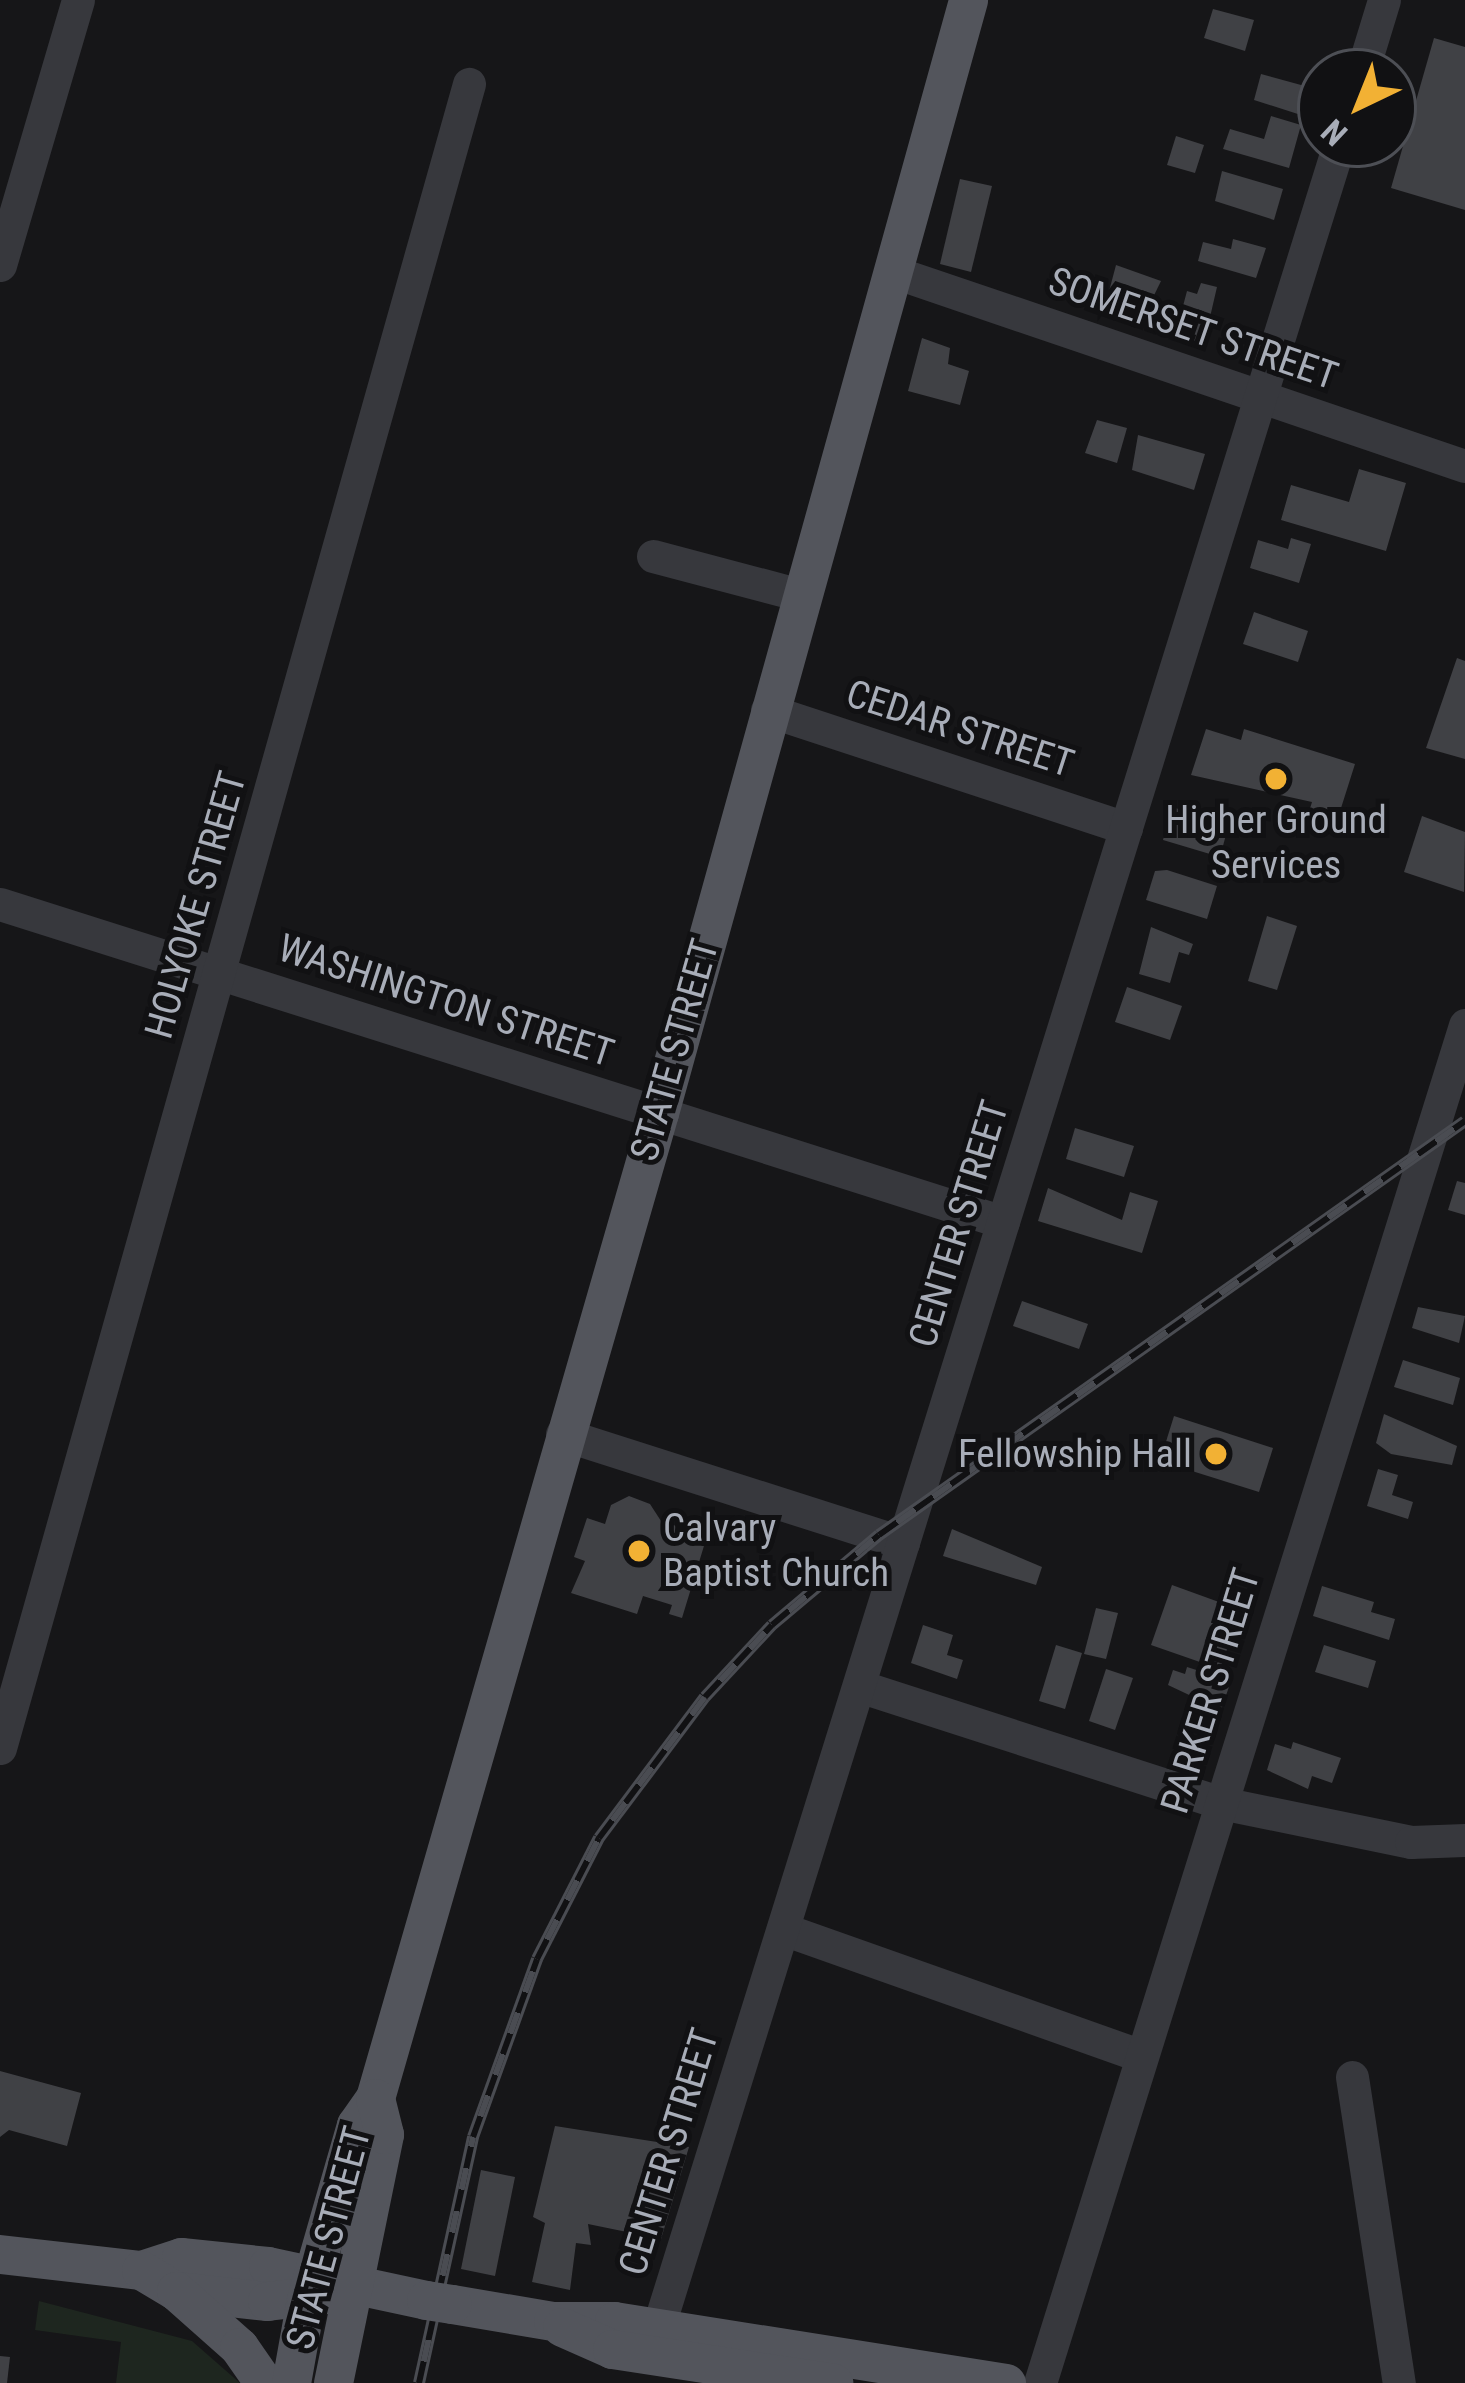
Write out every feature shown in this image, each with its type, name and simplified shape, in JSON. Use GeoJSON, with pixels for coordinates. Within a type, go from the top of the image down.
{"type":"FeatureCollection","features":[{"type":"Feature","properties":{"kind":"main road","name":"STATE STREET"},"geometry":{"type":"LineString","coordinates":[[291,2383],[323,2287],[384,2134],[375,2098],[562,1434],[659,1112],[968,0]]}},
{"type":"Feature","properties":{"kind":"main road"},"geometry":{"type":"LineString","coordinates":[[0,2254],[141,2270],[181,2258],[323,2287],[553,2321],[656,2356],[833,2383]]}},
{"type":"Feature","properties":{"kind":"main road"},"geometry":{"type":"LineString","coordinates":[[141,2270],[176,2291],[239,2348],[264,2383]]}},
{"type":"Feature","properties":{"kind":"main road","name":"STATE STREET"},"geometry":{"type":"LineString","coordinates":[[323,2287],[333,2383]]}},
{"type":"Feature","properties":{"kind":"main road"},"geometry":{"type":"LineString","coordinates":[[176,2291],[323,2287]]}},
{"type":"Feature","properties":{"kind":"main road"},"geometry":{"type":"LineString","coordinates":[[656,2356],[1006,2383]]}},
{"type":"Feature","properties":{"kind":"street"},"geometry":{"type":"LineString","coordinates":[[0,265],[78,0]]}},
{"type":"Feature","properties":{"kind":"street"},"geometry":{"type":"LineString","coordinates":[[1369,48],[1384,0]]}},
{"type":"Feature","properties":{"kind":"street","name":"HOLYOKE STREET"},"geometry":{"type":"LineString","coordinates":[[0,1748],[470,84]]}},
{"type":"Feature","properties":{"kind":"street","name":"CENTER STREET"},"geometry":{"type":"LineString","coordinates":[[656,2356],[783,1929],[1332,168]]}},
{"type":"Feature","properties":{"kind":"street","name":"SOMERSET STREET"},"geometry":{"type":"LineString","coordinates":[[894,272],[1465,466]]}},
{"type":"Feature","properties":{"kind":"street"},"geometry":{"type":"LineString","coordinates":[[653,556],[801,596]]}},
{"type":"Feature","properties":{"kind":"street","name":"CEDAR STREET"},"geometry":{"type":"LineString","coordinates":[[767,710],[1126,828]]}},
{"type":"Feature","properties":{"kind":"street","name":"WASHINGTON STREET"},"geometry":{"type":"LineString","coordinates":[[0,904],[1003,1222]]}},
{"type":"Feature","properties":{"kind":"street","name":"PARKER STREET"},"geometry":{"type":"LineString","coordinates":[[1040,2383],[1138,2055],[1465,1025]]}},
{"type":"Feature","properties":{"kind":"street"},"geometry":{"type":"LineString","coordinates":[[562,1434],[903,1543]]}},
{"type":"Feature","properties":{"kind":"street"},"geometry":{"type":"LineString","coordinates":[[859,1686],[1221,1803],[1411,1842],[1465,1840]]}},
{"type":"Feature","properties":{"kind":"street"},"geometry":{"type":"LineString","coordinates":[[783,1929],[1138,2055]]}},
{"type":"Feature","properties":{"kind":"street"},"geometry":{"type":"LineString","coordinates":[[1352,2078],[1399,2383]]}},
{"type":"Feature","properties":{"kind":"shaded area"},"geometry":{"type":"Polygon","coordinates":[[[39,2301],[192,2341],[240,2383],[116,2383],[121,2342],[35,2330],[39,2301]]]}},
{"type":"Feature","properties":{"kind":"building"},"geometry":{"type":"Polygon","coordinates":[[[1213,9],[1254,20],[1245,51],[1204,38],[1213,9]]]}},
{"type":"Feature","properties":{"kind":"building"},"geometry":{"type":"Polygon","coordinates":[[[1434,38],[1465,47],[1465,210],[1391,188],[1397,168],[1417,168],[1417,97],[1434,38]]]}},
{"type":"Feature","properties":{"kind":"building"},"geometry":{"type":"Polygon","coordinates":[[[1261,74],[1297,84],[1297,114],[1254,100],[1261,74]]]}},
{"type":"Feature","properties":{"kind":"building"},"geometry":{"type":"Polygon","coordinates":[[[1271,116],[1297,124],[1289,168],[1223,149],[1230,129],[1264,139],[1271,116]]]}},
{"type":"Feature","properties":{"kind":"building"},"geometry":{"type":"Polygon","coordinates":[[[1176,136],[1204,145],[1195,173],[1167,165],[1176,136]]]}},
{"type":"Feature","properties":{"kind":"building"},"geometry":{"type":"Polygon","coordinates":[[[1222,171],[1283,189],[1274,220],[1215,201],[1222,171]]]}},
{"type":"Feature","properties":{"kind":"building"},"geometry":{"type":"Polygon","coordinates":[[[960,179],[992,186],[971,272],[940,264],[960,179]]]}},
{"type":"Feature","properties":{"kind":"building"},"geometry":{"type":"Polygon","coordinates":[[[1233,239],[1266,248],[1256,278],[1198,261],[1203,242],[1231,249],[1233,239]]]}},
{"type":"Feature","properties":{"kind":"building"},"geometry":{"type":"Polygon","coordinates":[[[1116,265],[1161,281],[1140,324],[1103,314],[1116,265]]]}},
{"type":"Feature","properties":{"kind":"building"},"geometry":{"type":"Polygon","coordinates":[[[1201,283],[1217,287],[1204,343],[1175,336],[1187,291],[1197,294],[1201,283]]]}},
{"type":"Feature","properties":{"kind":"building"},"geometry":{"type":"Polygon","coordinates":[[[922,338],[950,348],[948,364],[969,371],[960,405],[908,391],[922,338]]]}},
{"type":"Feature","properties":{"kind":"building"},"geometry":{"type":"Polygon","coordinates":[[[1097,420],[1127,428],[1117,463],[1085,453],[1097,420]]]}},
{"type":"Feature","properties":{"kind":"building"},"geometry":{"type":"Polygon","coordinates":[[[1138,435],[1205,454],[1194,490],[1132,470],[1138,435]]]}},
{"type":"Feature","properties":{"kind":"building"},"geometry":{"type":"Polygon","coordinates":[[[1359,469],[1406,483],[1386,551],[1281,520],[1291,485],[1349,502],[1359,469]]]}},
{"type":"Feature","properties":{"kind":"building"},"geometry":{"type":"Polygon","coordinates":[[[1291,538],[1311,544],[1299,583],[1250,568],[1258,540],[1288,549],[1291,538]]]}},
{"type":"Feature","properties":{"kind":"building"},"geometry":{"type":"Polygon","coordinates":[[[1254,612],[1308,631],[1298,662],[1243,644],[1254,612]]]}},
{"type":"Feature","properties":{"kind":"building"},"geometry":{"type":"Polygon","coordinates":[[[1457,658],[1465,661],[1465,759],[1426,748],[1457,658]]]}},
{"type":"Feature","properties":{"kind":"building","name":"Higher Ground Services"},"geometry":{"type":"Polygon","coordinates":[[[1206,729],[1241,740],[1244,729],[1355,764],[1335,827],[1307,818],[1312,802],[1191,775],[1206,729]]]}},
{"type":"Feature","properties":{"kind":"building"},"geometry":{"type":"Polygon","coordinates":[[[1172,807],[1221,822],[1227,831],[1220,857],[1163,840],[1172,807]]]}},
{"type":"Feature","properties":{"kind":"building"},"geometry":{"type":"Polygon","coordinates":[[[1422,816],[1465,832],[1464,892],[1404,872],[1422,816]]]}},
{"type":"Feature","properties":{"kind":"building"},"geometry":{"type":"Polygon","coordinates":[[[1167,870],[1217,886],[1207,919],[1146,900],[1155,871],[1167,870]]]}},
{"type":"Feature","properties":{"kind":"building"},"geometry":{"type":"Polygon","coordinates":[[[1267,916],[1297,926],[1277,990],[1248,981],[1267,916]]]}},
{"type":"Feature","properties":{"kind":"building"},"geometry":{"type":"Polygon","coordinates":[[[1151,927],[1193,944],[1189,955],[1179,952],[1170,983],[1139,974],[1151,927]]]}},
{"type":"Feature","properties":{"kind":"building"},"geometry":{"type":"Polygon","coordinates":[[[1127,987],[1182,1006],[1170,1040],[1115,1022],[1127,987]]]}},
{"type":"Feature","properties":{"kind":"building"},"geometry":{"type":"Polygon","coordinates":[[[1075,1128],[1134,1146],[1124,1177],[1066,1159],[1075,1128]]]}},
{"type":"Feature","properties":{"kind":"building"},"geometry":{"type":"Polygon","coordinates":[[[1457,1181],[1465,1183],[1465,1215],[1448,1210],[1457,1181]]]}},
{"type":"Feature","properties":{"kind":"building"},"geometry":{"type":"Polygon","coordinates":[[[1048,1188],[1122,1220],[1130,1192],[1158,1201],[1142,1253],[1038,1221],[1048,1188]]]}},
{"type":"Feature","properties":{"kind":"building"},"geometry":{"type":"Polygon","coordinates":[[[1022,1301],[1088,1324],[1079,1349],[1013,1326],[1022,1301]]]}},
{"type":"Feature","properties":{"kind":"building"},"geometry":{"type":"Polygon","coordinates":[[[1418,1307],[1465,1316],[1459,1343],[1412,1328],[1418,1307]]]}},
{"type":"Feature","properties":{"kind":"building"},"geometry":{"type":"Polygon","coordinates":[[[1403,1360],[1460,1378],[1453,1405],[1394,1387],[1403,1360]]]}},
{"type":"Feature","properties":{"kind":"building"},"geometry":{"type":"Polygon","coordinates":[[[1384,1414],[1457,1446],[1452,1465],[1391,1454],[1376,1443],[1384,1414]]]}},
{"type":"Feature","properties":{"kind":"building","name":"Fellowship Hall"},"geometry":{"type":"Polygon","coordinates":[[[1174,1416],[1273,1448],[1259,1492],[1160,1461],[1174,1416]]]}},
{"type":"Feature","properties":{"kind":"building"},"geometry":{"type":"Polygon","coordinates":[[[1378,1469],[1398,1475],[1392,1495],[1413,1502],[1408,1519],[1367,1506],[1378,1469]]]}},
{"type":"Feature","properties":{"kind":"building","name":"Calvary Baptist Church"},"geometry":{"type":"Polygon","coordinates":[[[629,1496],[650,1504],[661,1521],[707,1536],[682,1618],[669,1614],[672,1605],[643,1596],[637,1614],[571,1593],[585,1561],[574,1557],[587,1518],[605,1524],[611,1505],[629,1496]]]}},
{"type":"Feature","properties":{"kind":"building"},"geometry":{"type":"Polygon","coordinates":[[[952,1529],[1042,1567],[1036,1585],[943,1556],[952,1529]]]}},
{"type":"Feature","properties":{"kind":"building"},"geometry":{"type":"Polygon","coordinates":[[[1172,1585],[1241,1610],[1220,1669],[1151,1645],[1172,1585]]]}},
{"type":"Feature","properties":{"kind":"building"},"geometry":{"type":"Polygon","coordinates":[[[1322,1586],[1374,1602],[1371,1612],[1395,1619],[1389,1640],[1313,1616],[1322,1586]]]}},
{"type":"Feature","properties":{"kind":"building"},"geometry":{"type":"Polygon","coordinates":[[[1096,1608],[1118,1613],[1106,1659],[1084,1654],[1096,1608]]]}},
{"type":"Feature","properties":{"kind":"building"},"geometry":{"type":"Polygon","coordinates":[[[923,1625],[953,1635],[947,1655],[963,1660],[957,1679],[911,1663],[923,1625]]]}},
{"type":"Feature","properties":{"kind":"building"},"geometry":{"type":"Polygon","coordinates":[[[1056,1645],[1082,1653],[1065,1709],[1039,1701],[1056,1645]]]}},
{"type":"Feature","properties":{"kind":"building"},"geometry":{"type":"Polygon","coordinates":[[[1324,1645],[1376,1661],[1368,1688],[1315,1672],[1324,1645]]]}},
{"type":"Feature","properties":{"kind":"building"},"geometry":{"type":"Polygon","coordinates":[[[1187,1667],[1231,1681],[1221,1710],[1168,1685],[1173,1670],[1185,1674],[1187,1667]]]}},
{"type":"Feature","properties":{"kind":"building"},"geometry":{"type":"Polygon","coordinates":[[[1106,1669],[1133,1678],[1115,1730],[1089,1721],[1106,1669]]]}},
{"type":"Feature","properties":{"kind":"building"},"geometry":{"type":"Polygon","coordinates":[[[1293,1742],[1341,1758],[1332,1783],[1312,1776],[1308,1789],[1267,1770],[1275,1744],[1291,1749],[1293,1742]]]}},
{"type":"Feature","properties":{"kind":"building"},"geometry":{"type":"Polygon","coordinates":[[[0,2071],[81,2093],[67,2146],[9,2130],[0,2137],[0,2071]]]}},
{"type":"Feature","properties":{"kind":"building"},"geometry":{"type":"Polygon","coordinates":[[[555,2126],[689,2147],[661,2239],[588,2224],[591,2245],[576,2243],[570,2290],[532,2282],[545,2223],[533,2217],[555,2126]]]}},
{"type":"Feature","properties":{"kind":"building"},"geometry":{"type":"Polygon","coordinates":[[[481,2170],[515,2177],[495,2276],[461,2269],[481,2170]]]}},
{"type":"Feature","properties":{"kind":"building"},"geometry":{"type":"Polygon","coordinates":[[[0,2356],[10,2357],[7,2383],[0,2383],[0,2356]]]}},
{"type":"Feature","properties":{"kind":"railway"},"geometry":{"type":"LineString","coordinates":[[419,2383],[473,2137],[537,1959],[599,1838],[705,1697],[772,1625],[879,1535],[1465,1121]]}},
{"type":"Feature","properties":{"kind":"place","name":"Higher Ground Services"},"geometry":{"type":"Point","coordinates":[1276,779]}},
{"type":"Feature","properties":{"kind":"place","name":"Fellowship Hall"},"geometry":{"type":"Point","coordinates":[1216,1454]}},
{"type":"Feature","properties":{"kind":"place","name":"Calvary Baptist Church"},"geometry":{"type":"Point","coordinates":[639,1551]}}]}
